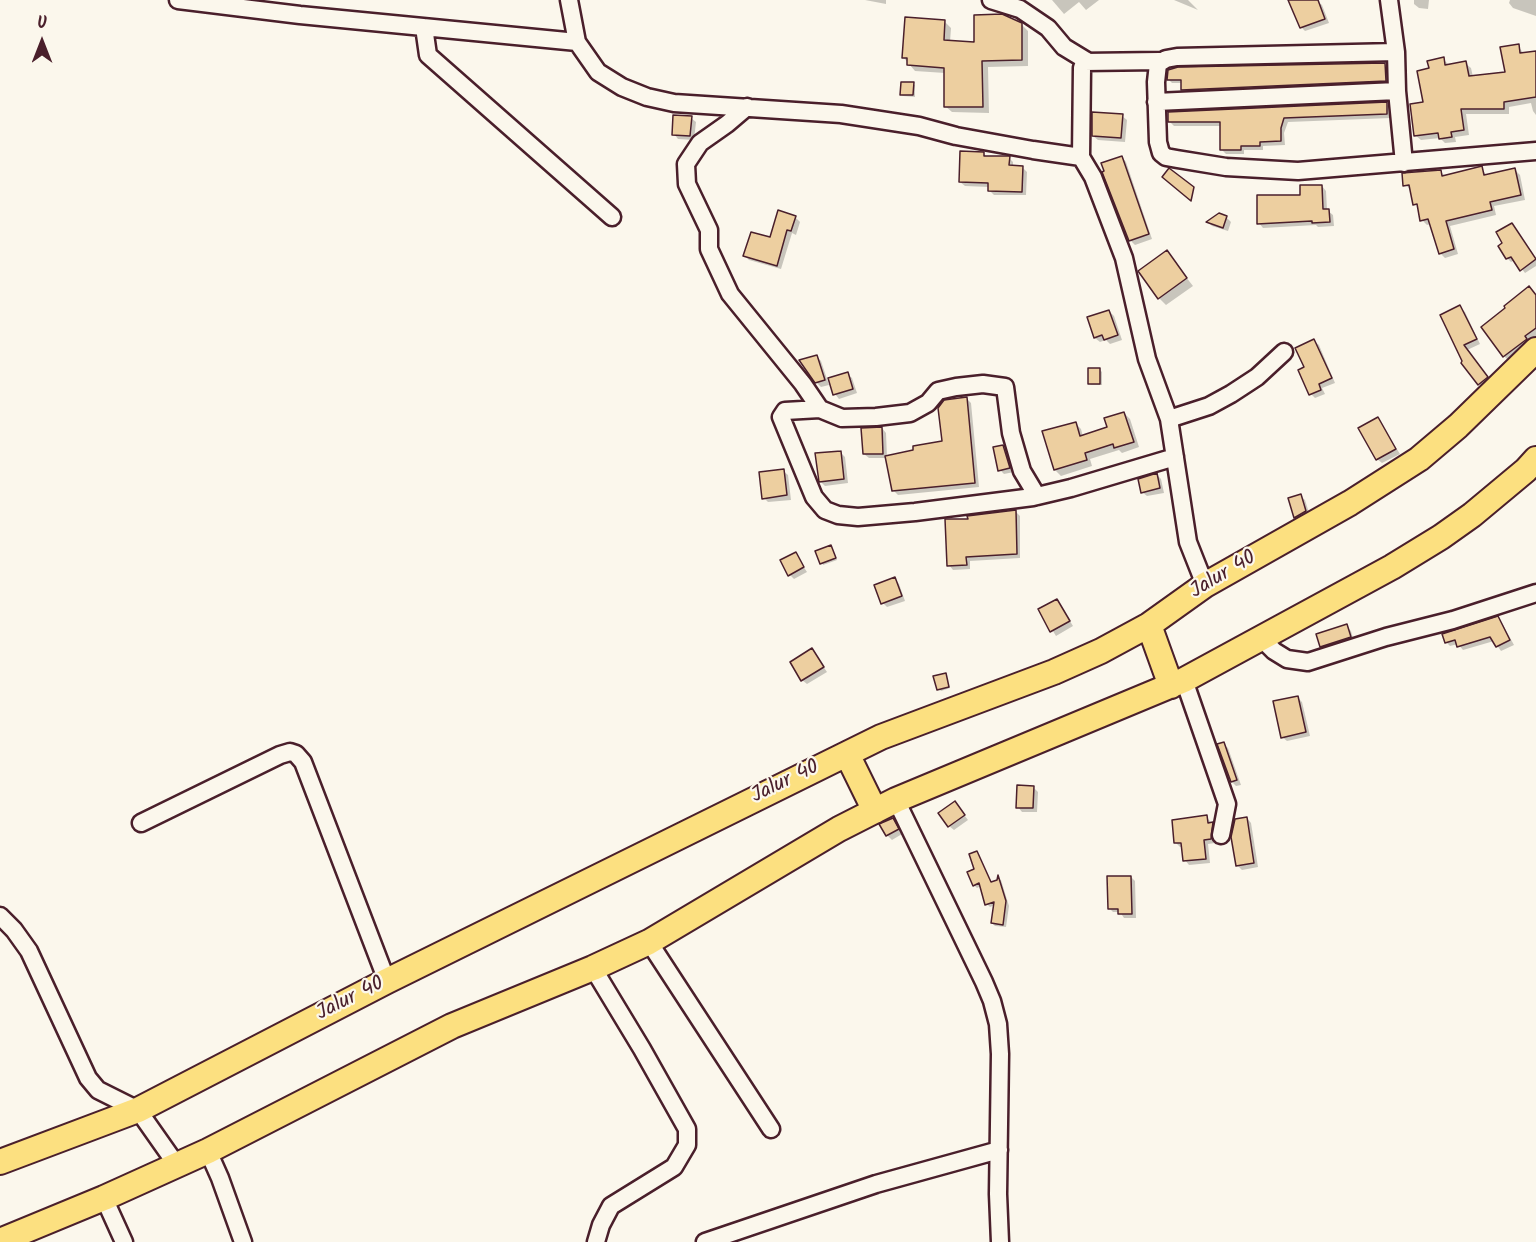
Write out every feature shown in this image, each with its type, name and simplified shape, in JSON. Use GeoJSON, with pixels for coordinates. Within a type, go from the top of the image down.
{"type":"FeatureCollection","features":[{"type":"Feature","properties":{"kind":"highway","name":"Jalur 40"},"geometry":{"type":"LineString","coordinates":[[0,1162],[138,1110],[387,981],[881,736],[1054,672],[1101,651],[1149,625],[1205,585],[1350,503],[1419,459],[1458,426],[1536,350]]}},
{"type":"Feature","properties":{"kind":"highway"},"geometry":{"type":"LineString","coordinates":[[0,1241],[104,1198],[208,1151],[452,1026],[593,968],[649,942],[839,829],[885,806],[1177,683],[1392,567],[1441,537],[1472,515],[1536,459]]}},
{"type":"Feature","properties":{"kind":"highway"},"geometry":{"type":"LineString","coordinates":[[1149,625],[1177,683]]}},
{"type":"Feature","properties":{"kind":"highway"},"geometry":{"type":"LineString","coordinates":[[847,754],[885,806]]}},
{"type":"Feature","properties":{"kind":"street"},"geometry":{"type":"LineString","coordinates":[[178,0],[300,15],[577,42]]}},
{"type":"Feature","properties":{"kind":"street"},"geometry":{"type":"LineString","coordinates":[[569,0],[577,42],[598,72],[622,87],[647,97],[674,103],[841,114],[919,126],[956,136],[1081,157]]}},
{"type":"Feature","properties":{"kind":"street"},"geometry":{"type":"LineString","coordinates":[[991,0],[1013,4],[1048,28],[1064,47],[1087,61],[1160,61],[1177,57],[1396,52]]}},
{"type":"Feature","properties":{"kind":"street"},"geometry":{"type":"LineString","coordinates":[[1389,0],[1396,52],[1397,91],[1404,163]]}},
{"type":"Feature","properties":{"kind":"street"},"geometry":{"type":"LineString","coordinates":[[424,27],[428,55],[612,217]]}},
{"type":"Feature","properties":{"kind":"street"},"geometry":{"type":"LineString","coordinates":[[1087,61],[1082,68],[1081,157],[1093,177],[1124,258],[1148,359],[1169,419],[1188,542],[1205,585]]}},
{"type":"Feature","properties":{"kind":"street"},"geometry":{"type":"LineString","coordinates":[[1160,61],[1156,69],[1155,102],[1159,148],[1166,157],[1226,167],[1298,171],[1536,151]]}},
{"type":"Feature","properties":{"kind":"street"},"geometry":{"type":"LineString","coordinates":[[1155,102],[1397,91]]}},
{"type":"Feature","properties":{"kind":"street"},"geometry":{"type":"LineString","coordinates":[[747,107],[728,124],[700,143],[686,164],[687,184],[709,230],[709,249],[730,294],[803,384],[820,409]]}},
{"type":"Feature","properties":{"kind":"street"},"geometry":{"type":"LineString","coordinates":[[1169,419],[1209,406],[1231,394],[1257,376],[1284,352]]}},
{"type":"Feature","properties":{"kind":"street"},"geometry":{"type":"LineString","coordinates":[[1038,496],[1023,471],[1011,433],[1005,387],[983,384],[956,387],[938,392],[927,403],[910,413],[842,418],[820,409],[785,411],[781,417],[814,497],[825,510],[858,517],[976,506],[1038,496],[1175,457]]}},
{"type":"Feature","properties":{"kind":"street"},"geometry":{"type":"LineString","coordinates":[[1261,638],[1274,651],[1287,659],[1308,662],[1386,636],[1453,620],[1536,593]]}},
{"type":"Feature","properties":{"kind":"street"},"geometry":{"type":"LineString","coordinates":[[1177,683],[1227,804],[1221,835]]}},
{"type":"Feature","properties":{"kind":"street"},"geometry":{"type":"LineString","coordinates":[[141,822],[273,758],[290,752],[296,754],[303,762],[387,981]]}},
{"type":"Feature","properties":{"kind":"street"},"geometry":{"type":"LineString","coordinates":[[885,806],[992,1001],[998,1024],[1000,1054],[998,1212],[1000,1242]]}},
{"type":"Feature","properties":{"kind":"street"},"geometry":{"type":"LineString","coordinates":[[0,916],[14,930],[29,951],[88,1078],[98,1090],[138,1110],[176,1164]]}},
{"type":"Feature","properties":{"kind":"street"},"geometry":{"type":"LineString","coordinates":[[649,942],[771,1129]]}},
{"type":"Feature","properties":{"kind":"street"},"geometry":{"type":"LineString","coordinates":[[593,968],[687,1129],[687,1145],[674,1167],[611,1206],[601,1225],[596,1242]]}},
{"type":"Feature","properties":{"kind":"street"},"geometry":{"type":"LineString","coordinates":[[705,1242],[876,1184],[999,1150]]}},
{"type":"Feature","properties":{"kind":"street"},"geometry":{"type":"LineString","coordinates":[[208,1151],[243,1242]]}},
{"type":"Feature","properties":{"kind":"street"},"geometry":{"type":"LineString","coordinates":[[104,1198],[124,1242]]}},
{"type":"Feature","properties":{"kind":"building"},"geometry":{"type":"Polygon","coordinates":[[[1288,0],[1318,0],[1325,19],[1300,28],[1288,0]]]}},
{"type":"Feature","properties":{"kind":"building"},"geometry":{"type":"Polygon","coordinates":[[[1002,14],[1022,23],[1022,60],[982,61],[983,107],[944,107],[944,68],[907,65],[907,58],[902,58],[905,17],[945,20],[944,40],[974,42],[974,15],[1002,14]]]}},
{"type":"Feature","properties":{"kind":"building"},"geometry":{"type":"Polygon","coordinates":[[[1519,44],[1520,53],[1536,51],[1536,97],[1504,102],[1504,109],[1461,109],[1464,130],[1451,132],[1452,137],[1439,139],[1438,133],[1414,136],[1410,104],[1423,102],[1417,71],[1429,68],[1427,61],[1444,57],[1445,65],[1466,61],[1469,76],[1505,72],[1500,47],[1519,44]]]}},
{"type":"Feature","properties":{"kind":"building"},"geometry":{"type":"Polygon","coordinates":[[[1385,63],[1386,81],[1181,90],[1181,80],[1167,80],[1168,70],[1178,67],[1385,63]]]}},
{"type":"Feature","properties":{"kind":"building"},"geometry":{"type":"Polygon","coordinates":[[[901,82],[914,82],[913,95],[900,95],[901,82]]]}},
{"type":"Feature","properties":{"kind":"building"},"geometry":{"type":"Polygon","coordinates":[[[1387,102],[1387,114],[1284,118],[1281,141],[1260,142],[1260,146],[1241,146],[1241,150],[1220,150],[1220,122],[1168,122],[1168,112],[1387,102]]]}},
{"type":"Feature","properties":{"kind":"building"},"geometry":{"type":"Polygon","coordinates":[[[1092,112],[1123,114],[1121,138],[1092,136],[1092,112]]]}},
{"type":"Feature","properties":{"kind":"building"},"geometry":{"type":"Polygon","coordinates":[[[673,115],[692,116],[690,136],[672,135],[673,115]]]}},
{"type":"Feature","properties":{"kind":"building"},"geometry":{"type":"Polygon","coordinates":[[[960,151],[984,152],[984,156],[1010,156],[1009,165],[1023,166],[1022,192],[988,191],[988,183],[959,182],[960,151]]]}},
{"type":"Feature","properties":{"kind":"building"},"geometry":{"type":"Polygon","coordinates":[[[1122,156],[1149,234],[1129,241],[1102,172],[1104,171],[1101,163],[1122,156]]]}},
{"type":"Feature","properties":{"kind":"building"},"geometry":{"type":"Polygon","coordinates":[[[1482,166],[1484,175],[1515,168],[1521,195],[1490,202],[1492,210],[1446,221],[1454,249],[1439,254],[1428,219],[1420,221],[1417,204],[1413,205],[1409,185],[1403,186],[1402,173],[1441,170],[1442,176],[1482,166]]]}},
{"type":"Feature","properties":{"kind":"building"},"geometry":{"type":"Polygon","coordinates":[[[1169,168],[1194,187],[1191,201],[1162,177],[1169,168]]]}},
{"type":"Feature","properties":{"kind":"building"},"geometry":{"type":"Polygon","coordinates":[[[1300,185],[1322,185],[1323,209],[1329,209],[1330,222],[1257,224],[1257,195],[1300,195],[1300,185]]]}},
{"type":"Feature","properties":{"kind":"building"},"geometry":{"type":"Polygon","coordinates":[[[778,210],[796,216],[791,231],[787,230],[777,266],[743,256],[751,232],[770,237],[778,210]]]}},
{"type":"Feature","properties":{"kind":"building"},"geometry":{"type":"Polygon","coordinates":[[[1219,213],[1227,216],[1223,228],[1206,222],[1219,213]]]}},
{"type":"Feature","properties":{"kind":"building"},"geometry":{"type":"Polygon","coordinates":[[[1512,223],[1536,259],[1520,271],[1511,257],[1506,259],[1498,246],[1502,243],[1496,232],[1512,223]]]}},
{"type":"Feature","properties":{"kind":"building"},"geometry":{"type":"Polygon","coordinates":[[[1167,250],[1187,278],[1158,299],[1138,271],[1167,250]]]}},
{"type":"Feature","properties":{"kind":"building"},"geometry":{"type":"Polygon","coordinates":[[[1529,286],[1536,295],[1536,328],[1525,336],[1527,339],[1503,357],[1481,327],[1529,286]]]}},
{"type":"Feature","properties":{"kind":"building"},"geometry":{"type":"Polygon","coordinates":[[[1460,305],[1477,339],[1464,345],[1488,377],[1478,385],[1461,363],[1440,315],[1460,305]]]}},
{"type":"Feature","properties":{"kind":"building"},"geometry":{"type":"Polygon","coordinates":[[[1109,310],[1118,335],[1104,340],[1102,335],[1094,338],[1087,317],[1109,310]]]}},
{"type":"Feature","properties":{"kind":"building"},"geometry":{"type":"Polygon","coordinates":[[[1314,339],[1332,378],[1319,384],[1321,390],[1309,395],[1298,370],[1304,367],[1295,348],[1314,339]]]}},
{"type":"Feature","properties":{"kind":"building"},"geometry":{"type":"Polygon","coordinates":[[[817,355],[825,380],[815,383],[799,360],[817,355]]]}},
{"type":"Feature","properties":{"kind":"building"},"geometry":{"type":"Polygon","coordinates":[[[1088,368],[1100,368],[1100,384],[1088,384],[1088,368]]]}},
{"type":"Feature","properties":{"kind":"building"},"geometry":{"type":"Polygon","coordinates":[[[848,372],[853,389],[833,395],[828,378],[848,372]]]}},
{"type":"Feature","properties":{"kind":"building"},"geometry":{"type":"Polygon","coordinates":[[[967,397],[975,483],[892,491],[885,456],[913,450],[913,446],[942,441],[938,408],[944,400],[967,397]]]}},
{"type":"Feature","properties":{"kind":"building"},"geometry":{"type":"Polygon","coordinates":[[[1124,412],[1134,442],[1114,448],[1113,444],[1085,453],[1087,460],[1054,470],[1042,431],[1076,422],[1080,436],[1107,427],[1104,418],[1124,412]]]}},
{"type":"Feature","properties":{"kind":"building"},"geometry":{"type":"Polygon","coordinates":[[[1378,417],[1396,449],[1376,460],[1358,428],[1378,417]]]}},
{"type":"Feature","properties":{"kind":"building"},"geometry":{"type":"Polygon","coordinates":[[[882,427],[883,454],[863,454],[861,428],[882,427]]]}},
{"type":"Feature","properties":{"kind":"building"},"geometry":{"type":"Polygon","coordinates":[[[1003,445],[1010,468],[998,471],[993,447],[1003,445]]]}},
{"type":"Feature","properties":{"kind":"building"},"geometry":{"type":"Polygon","coordinates":[[[841,451],[844,479],[819,482],[815,453],[841,451]]]}},
{"type":"Feature","properties":{"kind":"building"},"geometry":{"type":"Polygon","coordinates":[[[784,469],[787,495],[762,499],[759,472],[784,469]]]}},
{"type":"Feature","properties":{"kind":"building"},"geometry":{"type":"Polygon","coordinates":[[[1157,473],[1160,488],[1141,493],[1138,479],[1157,473]]]}},
{"type":"Feature","properties":{"kind":"building"},"geometry":{"type":"Polygon","coordinates":[[[1301,494],[1306,511],[1294,518],[1288,498],[1301,494]]]}},
{"type":"Feature","properties":{"kind":"building"},"geometry":{"type":"Polygon","coordinates":[[[1016,510],[1017,554],[966,557],[967,565],[947,566],[945,519],[968,519],[967,516],[1016,510]]]}},
{"type":"Feature","properties":{"kind":"building"},"geometry":{"type":"Polygon","coordinates":[[[831,545],[836,558],[820,564],[815,551],[831,545]]]}},
{"type":"Feature","properties":{"kind":"building"},"geometry":{"type":"Polygon","coordinates":[[[796,552],[804,567],[788,576],[780,560],[796,552]]]}},
{"type":"Feature","properties":{"kind":"building"},"geometry":{"type":"Polygon","coordinates":[[[895,577],[902,596],[881,604],[874,585],[895,577]]]}},
{"type":"Feature","properties":{"kind":"building"},"geometry":{"type":"Polygon","coordinates":[[[1057,599],[1070,621],[1050,632],[1038,609],[1057,599]]]}},
{"type":"Feature","properties":{"kind":"building"},"geometry":{"type":"Polygon","coordinates":[[[1498,616],[1510,640],[1496,647],[1490,637],[1457,647],[1455,640],[1445,643],[1442,634],[1498,616]]]}},
{"type":"Feature","properties":{"kind":"building"},"geometry":{"type":"Polygon","coordinates":[[[1347,624],[1351,637],[1320,647],[1316,634],[1347,624]]]}},
{"type":"Feature","properties":{"kind":"building"},"geometry":{"type":"Polygon","coordinates":[[[812,648],[824,667],[801,681],[790,662],[812,648]]]}},
{"type":"Feature","properties":{"kind":"building"},"geometry":{"type":"Polygon","coordinates":[[[946,673],[949,687],[937,690],[933,676],[946,673]]]}},
{"type":"Feature","properties":{"kind":"building"},"geometry":{"type":"Polygon","coordinates":[[[1298,696],[1306,732],[1281,738],[1273,701],[1298,696]]]}},
{"type":"Feature","properties":{"kind":"building"},"geometry":{"type":"Polygon","coordinates":[[[1224,742],[1237,780],[1231,782],[1217,744],[1224,742]]]}},
{"type":"Feature","properties":{"kind":"building"},"geometry":{"type":"Polygon","coordinates":[[[1017,785],[1034,786],[1033,808],[1016,808],[1017,785]]]}},
{"type":"Feature","properties":{"kind":"building"},"geometry":{"type":"Polygon","coordinates":[[[955,801],[965,815],[948,827],[938,813],[955,801]]]}},
{"type":"Feature","properties":{"kind":"building"},"geometry":{"type":"Polygon","coordinates":[[[1207,815],[1208,823],[1213,822],[1211,839],[1204,840],[1206,859],[1183,861],[1181,843],[1174,843],[1172,820],[1207,815]]]}},
{"type":"Feature","properties":{"kind":"building"},"geometry":{"type":"Polygon","coordinates":[[[1247,817],[1254,863],[1236,866],[1231,837],[1235,819],[1247,817]]]}},
{"type":"Feature","properties":{"kind":"building"},"geometry":{"type":"Polygon","coordinates":[[[893,818],[899,829],[886,836],[879,824],[893,818]]]}},
{"type":"Feature","properties":{"kind":"building"},"geometry":{"type":"Polygon","coordinates":[[[977,851],[991,882],[997,880],[998,875],[1006,901],[1003,925],[991,923],[994,902],[985,905],[979,883],[973,886],[967,872],[974,869],[969,854],[977,851]]]}},
{"type":"Feature","properties":{"kind":"building"},"geometry":{"type":"Polygon","coordinates":[[[1107,876],[1131,876],[1132,914],[1118,914],[1118,909],[1108,909],[1107,876]]]}}]}
